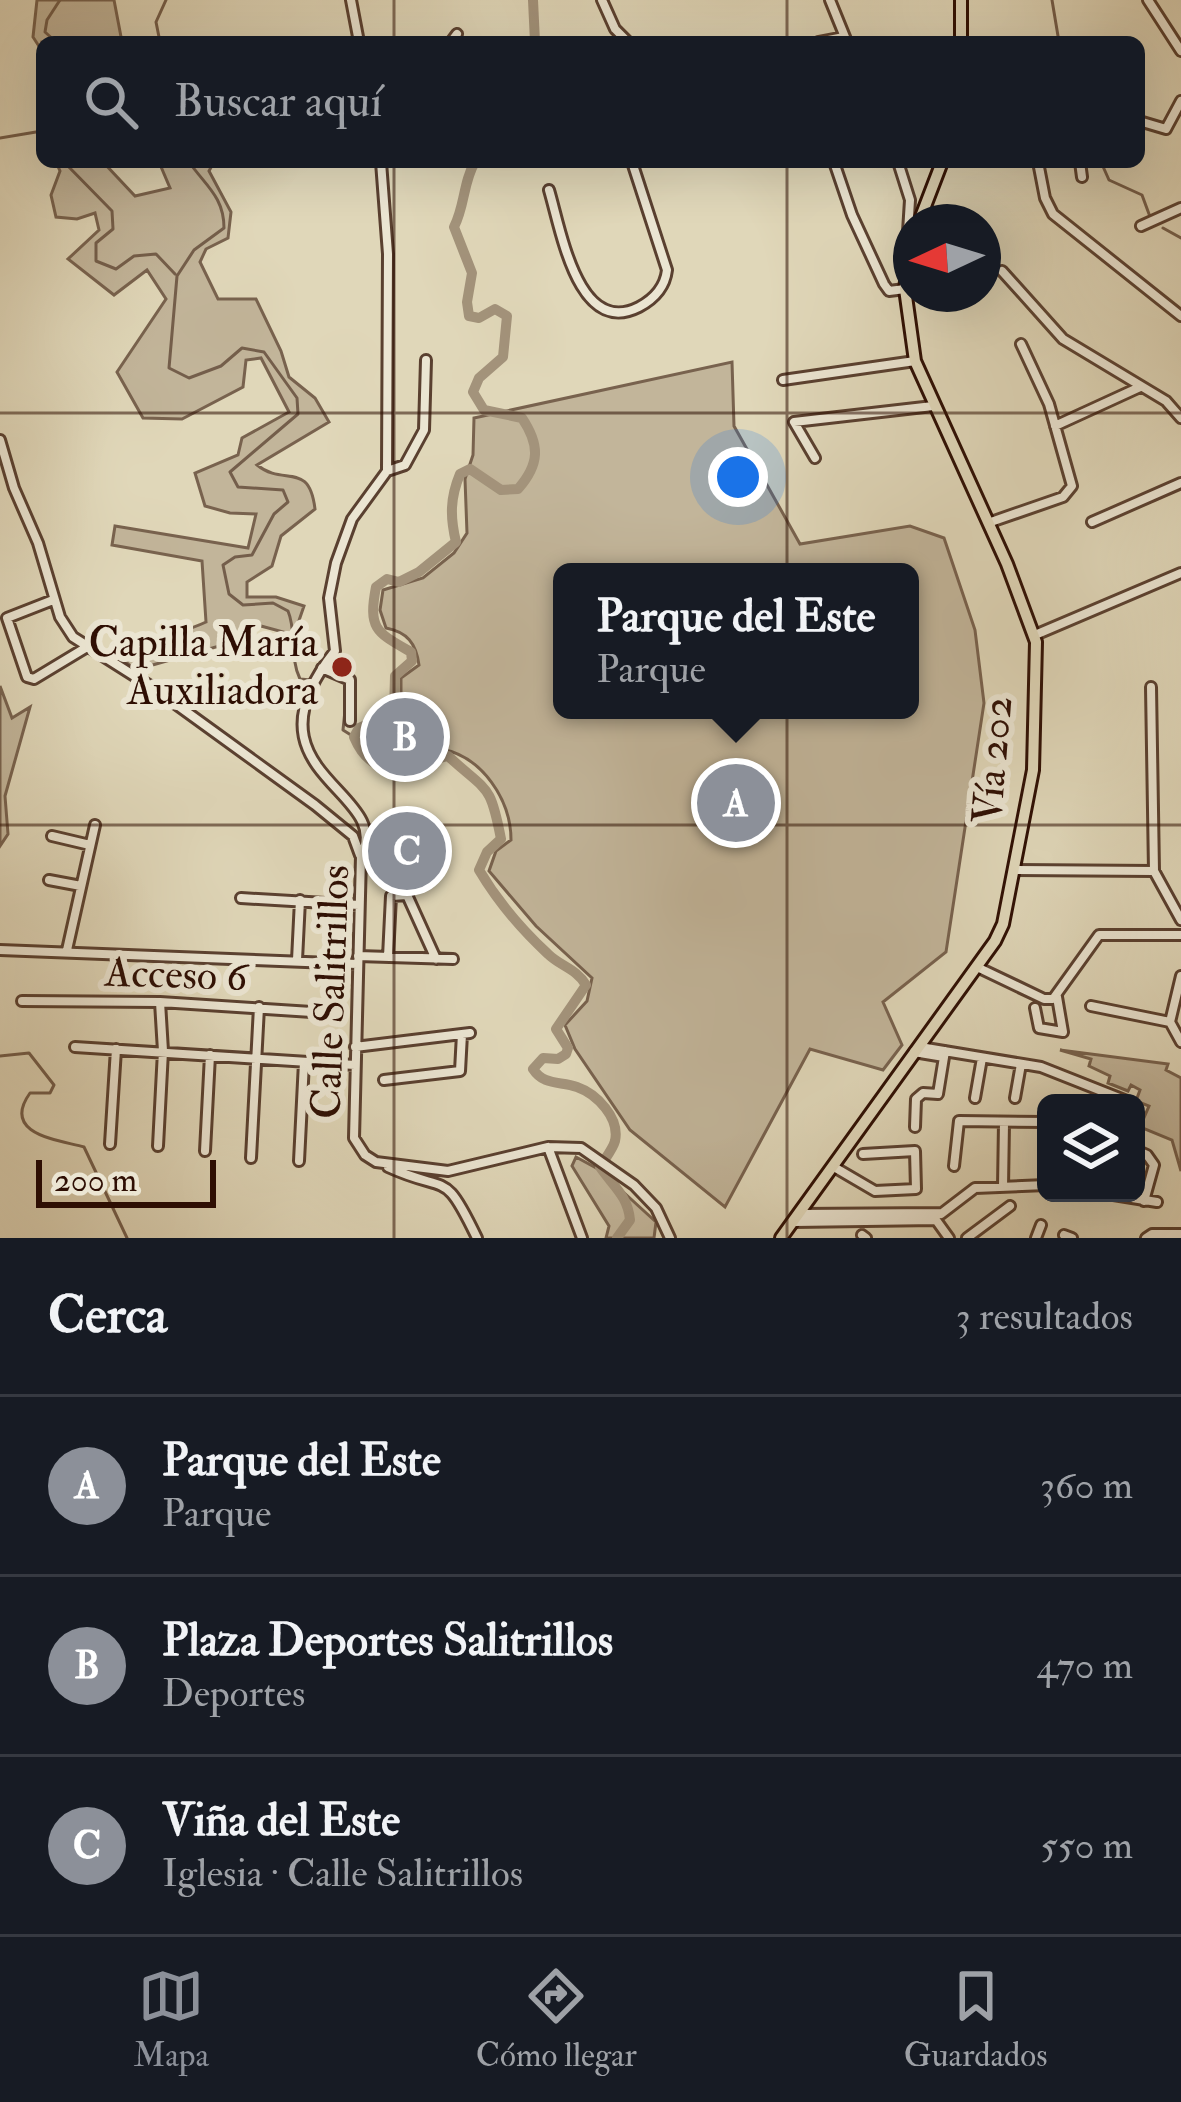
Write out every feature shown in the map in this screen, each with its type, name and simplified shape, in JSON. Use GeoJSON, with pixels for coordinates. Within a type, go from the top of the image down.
{"type":"FeatureCollection","features":[{"type":"Feature","properties":{"kind":"main road"},"geometry":{"type":"LineString","coordinates":[[961,0],[961,36]]}},
{"type":"Feature","properties":{"kind":"main road"},"geometry":{"type":"LineString","coordinates":[[926,204],[940,168]]}},
{"type":"Feature","properties":{"kind":"main road","name":"Vía 202"},"geometry":{"type":"LineString","coordinates":[[781,1238],[1003,924],[1034,749],[1035,634],[915,362],[908,312]]}},
{"type":"Feature","properties":{"kind":"street"},"geometry":{"type":"LineString","coordinates":[[351,0],[357,36]]}},
{"type":"Feature","properties":{"kind":"street"},"geometry":{"type":"LineString","coordinates":[[602,0],[622,36]]}},
{"type":"Feature","properties":{"kind":"street"},"geometry":{"type":"LineString","coordinates":[[830,0],[844,36]]}},
{"type":"Feature","properties":{"kind":"street"},"geometry":{"type":"LineString","coordinates":[[1148,0],[1181,51]]}},
{"type":"Feature","properties":{"kind":"street"},"geometry":{"type":"LineString","coordinates":[[1145,123],[1166,129],[1181,101]]}},
{"type":"Feature","properties":{"kind":"street"},"geometry":{"type":"LineString","coordinates":[[381,168],[388,254],[386,471]]}},
{"type":"Feature","properties":{"kind":"street"},"geometry":{"type":"LineString","coordinates":[[549,190],[585,298],[605,310],[629,311],[657,293],[667,270],[634,168]]}},
{"type":"Feature","properties":{"kind":"street"},"geometry":{"type":"LineString","coordinates":[[836,168],[851,215],[884,284],[893,290]]}},
{"type":"Feature","properties":{"kind":"street"},"geometry":{"type":"LineString","coordinates":[[900,168],[910,204]]}},
{"type":"Feature","properties":{"kind":"street"},"geometry":{"type":"LineString","coordinates":[[1038,168],[1053,214],[1181,316]]}},
{"type":"Feature","properties":{"kind":"street"},"geometry":{"type":"LineString","coordinates":[[1081,168],[1082,177]]}},
{"type":"Feature","properties":{"kind":"street"},"geometry":{"type":"LineString","coordinates":[[1142,226],[1181,208]]}},
{"type":"Feature","properties":{"kind":"street"},"geometry":{"type":"LineString","coordinates":[[1002,272],[1063,338],[1166,401],[1181,418]]}},
{"type":"Feature","properties":{"kind":"street"},"geometry":{"type":"LineString","coordinates":[[988,523],[1072,487],[1042,386],[1021,344]]}},
{"type":"Feature","properties":{"kind":"street","name":"Calle Salitrillos"},"geometry":{"type":"LineString","coordinates":[[426,360],[424,430],[405,465],[386,471],[343,541],[329,598],[335,651],[311,684],[302,707],[307,747],[328,782],[359,814],[367,845],[361,856],[354,1138],[376,1162],[448,1171],[548,1147],[571,1146],[614,1170],[656,1208],[670,1238]]}},
{"type":"Feature","properties":{"kind":"street"},"geometry":{"type":"LineString","coordinates":[[783,380],[915,362]]}},
{"type":"Feature","properties":{"kind":"street"},"geometry":{"type":"LineString","coordinates":[[1055,426],[1140,388]]}},
{"type":"Feature","properties":{"kind":"street"},"geometry":{"type":"LineString","coordinates":[[815,458],[794,422],[933,406]]}},
{"type":"Feature","properties":{"kind":"street"},"geometry":{"type":"LineString","coordinates":[[1,445],[66,628],[315,805],[352,836],[361,856]]}},
{"type":"Feature","properties":{"kind":"street"},"geometry":{"type":"LineString","coordinates":[[1092,522],[1181,483]]}},
{"type":"Feature","properties":{"kind":"street"},"geometry":{"type":"LineString","coordinates":[[1035,634],[1181,573]]}},
{"type":"Feature","properties":{"kind":"street"},"geometry":{"type":"LineString","coordinates":[[53,600],[7,618],[27,677],[34,679],[87,647]]}},
{"type":"Feature","properties":{"kind":"street"},"geometry":{"type":"LineString","coordinates":[[320,670],[350,680],[350,721]]}},
{"type":"Feature","properties":{"kind":"street"},"geometry":{"type":"LineString","coordinates":[[1151,687],[1154,871],[1181,920]]}},
{"type":"Feature","properties":{"kind":"street"},"geometry":{"type":"LineString","coordinates":[[67,950],[95,825]]}},
{"type":"Feature","properties":{"kind":"street"},"geometry":{"type":"LineString","coordinates":[[52,836],[90,845]]}},
{"type":"Feature","properties":{"kind":"street"},"geometry":{"type":"LineString","coordinates":[[1014,870],[1154,871]]}},
{"type":"Feature","properties":{"kind":"street"},"geometry":{"type":"LineString","coordinates":[[50,880],[81,886]]}},
{"type":"Feature","properties":{"kind":"street"},"geometry":{"type":"LineString","coordinates":[[388,957],[391,896],[406,895],[412,898],[436,959]]}},
{"type":"Feature","properties":{"kind":"street"},"geometry":{"type":"LineString","coordinates":[[242,898],[359,905]]}},
{"type":"Feature","properties":{"kind":"street"},"geometry":{"type":"LineString","coordinates":[[297,960],[300,900]]}},
{"type":"Feature","properties":{"kind":"street"},"geometry":{"type":"LineString","coordinates":[[1034,1009],[1042,1030],[1063,1032],[1057,997],[1100,935],[1181,934]]}},
{"type":"Feature","properties":{"kind":"street"},"geometry":{"type":"LineString","coordinates":[[0,950],[297,960],[453,959]]}},
{"type":"Feature","properties":{"kind":"street"},"geometry":{"type":"LineString","coordinates":[[977,967],[1044,999],[1057,997]]}},
{"type":"Feature","properties":{"kind":"street"},"geometry":{"type":"LineString","coordinates":[[1181,976],[1170,1022],[1181,1042]]}},
{"type":"Feature","properties":{"kind":"street","name":"Acceso 6"},"geometry":{"type":"LineString","coordinates":[[22,1000],[160,1002],[327,1013]]}},
{"type":"Feature","properties":{"kind":"street"},"geometry":{"type":"LineString","coordinates":[[158,1146],[163,1051],[160,1002]]}},
{"type":"Feature","properties":{"kind":"street"},"geometry":{"type":"LineString","coordinates":[[1091,1006],[1170,1022]]}},
{"type":"Feature","properties":{"kind":"street"},"geometry":{"type":"LineString","coordinates":[[251,1158],[259,1007]]}},
{"type":"Feature","properties":{"kind":"street"},"geometry":{"type":"LineString","coordinates":[[355,1047],[466,1034],[460,1071],[384,1080]]}},
{"type":"Feature","properties":{"kind":"street"},"geometry":{"type":"LineString","coordinates":[[75,1047],[355,1065]]}},
{"type":"Feature","properties":{"kind":"street"},"geometry":{"type":"LineString","coordinates":[[110,1144],[116,1049]]}},
{"type":"Feature","properties":{"kind":"street"},"geometry":{"type":"LineString","coordinates":[[914,1049],[1041,1067],[1110,1094]]}},
{"type":"Feature","properties":{"kind":"street"},"geometry":{"type":"LineString","coordinates":[[915,1127],[916,1099],[938,1094],[945,1054]]}},
{"type":"Feature","properties":{"kind":"street"},"geometry":{"type":"LineString","coordinates":[[205,1151],[210,1055]]}},
{"type":"Feature","properties":{"kind":"street"},"geometry":{"type":"LineString","coordinates":[[975,1098],[982,1057]]}},
{"type":"Feature","properties":{"kind":"street"},"geometry":{"type":"LineString","coordinates":[[299,1161],[304,1062]]}},
{"type":"Feature","properties":{"kind":"street"},"geometry":{"type":"LineString","coordinates":[[1015,1097],[1021,1064]]}},
{"type":"Feature","properties":{"kind":"street"},"geometry":{"type":"LineString","coordinates":[[1003,1187],[1004,1122]]}},
{"type":"Feature","properties":{"kind":"street"},"geometry":{"type":"LineString","coordinates":[[954,1166],[957,1123],[1037,1122]]}},
{"type":"Feature","properties":{"kind":"street"},"geometry":{"type":"LineString","coordinates":[[548,1147],[582,1238]]}},
{"type":"Feature","properties":{"kind":"street"},"geometry":{"type":"LineString","coordinates":[[834,1167],[875,1191],[916,1189],[915,1151],[863,1154]]}},
{"type":"Feature","properties":{"kind":"street"},"geometry":{"type":"LineString","coordinates":[[1145,1156],[1154,1165],[1145,1198]]}},
{"type":"Feature","properties":{"kind":"street"},"geometry":{"type":"LineString","coordinates":[[376,1162],[442,1182],[460,1204],[476,1238]]}},
{"type":"Feature","properties":{"kind":"street"},"geometry":{"type":"LineString","coordinates":[[797,1218],[939,1217],[970,1190],[1037,1185]]}},
{"type":"Feature","properties":{"kind":"street"},"geometry":{"type":"LineString","coordinates":[[1145,1202],[1157,1202]]}},
{"type":"Feature","properties":{"kind":"street"},"geometry":{"type":"LineString","coordinates":[[968,1238],[1010,1205]]}},
{"type":"Feature","properties":{"kind":"street"},"geometry":{"type":"LineString","coordinates":[[939,1217],[949,1238]]}},
{"type":"Feature","properties":{"kind":"street"},"geometry":{"type":"LineString","coordinates":[[1036,1238],[1041,1225]]}},
{"type":"Feature","properties":{"kind":"street"},"geometry":{"type":"LineString","coordinates":[[1146,1238],[1181,1234]]}},
{"type":"Feature","properties":{"kind":"shaded area"},"geometry":{"type":"Polygon","coordinates":[[[37,0],[114,0],[121,36],[36,36],[36,42],[33,37],[37,0]]]}},
{"type":"Feature","properties":{"kind":"shaded area"},"geometry":{"type":"Polygon","coordinates":[[[109,168],[135,196],[170,188],[162,168],[211,168],[231,212],[228,238],[206,249],[200,262],[218,299],[256,299],[289,377],[315,398],[329,422],[257,465],[301,479],[312,494],[315,509],[281,536],[272,566],[247,582],[247,597],[276,597],[304,606],[294,635],[250,623],[223,645],[135,670],[121,658],[140,646],[206,622],[202,561],[112,545],[115,526],[248,548],[256,514],[205,506],[195,473],[238,455],[242,438],[289,412],[261,358],[246,360],[243,387],[182,419],[143,418],[117,372],[166,299],[147,270],[114,295],[68,259],[99,230],[95,213],[77,219],[56,217],[51,195],[60,171],[109,168]]]}},
{"type":"Feature","properties":{"kind":"shaded area"},"geometry":{"type":"Polygon","coordinates":[[[732,362],[734,426],[800,544],[910,526],[944,538],[975,630],[984,703],[946,952],[883,1002],[902,1045],[883,1070],[810,1049],[725,1207],[630,1130],[575,1049],[565,1025],[587,1001],[592,978],[536,926],[489,871],[496,851],[511,840],[500,795],[481,770],[441,749],[427,706],[401,710],[401,678],[419,665],[409,640],[386,628],[380,610],[383,590],[423,578],[454,553],[467,533],[465,479],[473,455],[474,418],[732,362]]]}},
{"type":"Feature","properties":{"kind":"shaded area"},"geometry":{"type":"Polygon","coordinates":[[[0,686],[12,718],[30,707],[5,796],[8,834],[0,846],[0,686]]]}},
{"type":"Feature","properties":{"kind":"shaded area"},"geometry":{"type":"Polygon","coordinates":[[[425,712],[435,750],[385,763],[375,725],[425,712]]]}},
{"type":"Feature","properties":{"kind":"shaded area"},"geometry":{"type":"Polygon","coordinates":[[[1060,1050],[1168,1064],[1166,1070],[1181,1078],[1181,1171],[1172,1140],[1145,1129],[1149,1106],[1145,1094],[1131,1085],[1128,1091],[1108,1083],[1110,1076],[1089,1066],[1091,1059],[1060,1050]]]}},
{"type":"Feature","properties":{"kind":"shaded area"},"geometry":{"type":"Polygon","coordinates":[[[576,1157],[598,1169],[656,1222],[654,1238],[606,1238],[609,1226],[572,1166],[576,1157]]]}},
{"type":"Feature","properties":{"kind":"waterway"},"geometry":{"type":"LineString","coordinates":[[49,36],[45,32],[47,20],[60,0]]}},
{"type":"Feature","properties":{"kind":"waterway"},"geometry":{"type":"LineString","coordinates":[[159,36],[156,22],[166,0]]}},
{"type":"Feature","properties":{"kind":"waterway"},"geometry":{"type":"LineString","coordinates":[[533,0],[535,36]]}},
{"type":"Feature","properties":{"kind":"waterway"},"geometry":{"type":"LineString","coordinates":[[1052,0],[1058,36]]}},
{"type":"Feature","properties":{"kind":"waterway"},"geometry":{"type":"LineString","coordinates":[[0,138],[36,132]]}},
{"type":"Feature","properties":{"kind":"waterway"},"geometry":{"type":"LineString","coordinates":[[70,168],[112,211],[113,229],[96,243],[96,261],[116,269],[134,256],[156,254],[175,274]]}},
{"type":"Feature","properties":{"kind":"waterway"},"geometry":{"type":"LineString","coordinates":[[193,168],[217,200],[224,228],[194,250],[177,276],[169,368],[189,378],[221,366],[242,348],[264,352],[297,398],[298,414],[230,472],[238,487],[283,490],[288,502],[274,514],[252,555],[235,557],[223,565],[229,594],[243,605],[273,603],[288,611],[297,670],[300,679],[311,680]]}},
{"type":"Feature","properties":{"kind":"waterway"},"geometry":{"type":"LineString","coordinates":[[472,168],[454,227],[472,273],[469,316],[479,318],[495,309],[507,316],[503,357],[479,378],[473,392],[484,410],[522,418],[532,437],[534,463],[518,489],[501,490],[470,469],[460,474],[452,508],[456,542],[419,572],[399,582],[387,579],[376,587],[373,612],[377,628],[411,652],[412,661],[395,676],[394,712],[359,728],[354,737],[362,752],[382,766],[406,767],[448,756],[490,797],[501,839],[487,852],[479,870],[528,935],[586,985],[556,1029],[568,1048],[566,1054],[543,1058],[533,1069],[547,1081],[585,1090],[614,1124],[615,1141],[600,1167],[629,1212],[630,1220],[617,1238]]}},
{"type":"Feature","properties":{"kind":"waterway"},"geometry":{"type":"LineString","coordinates":[[1104,168],[1109,180],[1142,195],[1149,214]]}},
{"type":"Feature","properties":{"kind":"waterway"},"geometry":{"type":"LineString","coordinates":[[1163,228],[1181,238]]}},
{"type":"Feature","properties":{"kind":"waterway"},"geometry":{"type":"LineString","coordinates":[[346,701],[343,730],[354,737]]}},
{"type":"Feature","properties":{"kind":"waterway"},"geometry":{"type":"LineString","coordinates":[[0,1056],[29,1053],[54,1085],[50,1093],[30,1093],[22,1118],[37,1133],[84,1147],[127,1238]]}},
{"type":"Feature","properties":{"kind":"place","name":"Capilla María Auxiliadora"},"geometry":{"type":"Point","coordinates":[342,667]}},
{"type":"Feature","properties":{"kind":"place","name":"Plaza Deportes Salitrillos"},"geometry":{"type":"Point","coordinates":[405,737]}},
{"type":"Feature","properties":{"kind":"place","name":"Parque del Este"},"geometry":{"type":"Point","coordinates":[736,803]}},
{"type":"Feature","properties":{"kind":"place","name":"Viña del Este"},"geometry":{"type":"Point","coordinates":[407,851]}}]}
